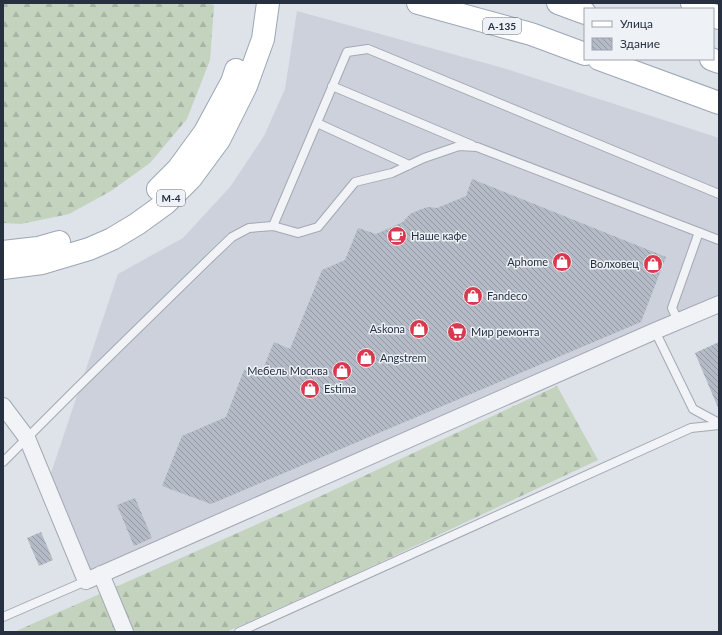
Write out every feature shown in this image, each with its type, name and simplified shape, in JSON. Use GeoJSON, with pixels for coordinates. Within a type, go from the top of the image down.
{"type":"FeatureCollection","features":[{"type":"Feature","properties":{"kind":"main road"},"geometry":{"type":"LineString","coordinates":[[3,252],[38,248],[83,235],[107,226],[155,192],[178,169],[205,132],[255,38],[253,3]]}},
{"type":"Feature","properties":{"kind":"main road","name":"М-4"},"geometry":{"type":"LineString","coordinates":[[3,268],[42,263],[89,249],[112,239],[137,224],[166,203],[191,178],[219,140],[246,86],[255,38],[268,3]]}},
{"type":"Feature","properties":{"kind":"main road","name":"А-135"},"geometry":{"type":"LineString","coordinates":[[418,3],[531,34],[584,54]]}},
{"type":"Feature","properties":{"kind":"main road"},"geometry":{"type":"LineString","coordinates":[[558,3],[584,13]]}},
{"type":"Feature","properties":{"kind":"main road"},"geometry":{"type":"LineString","coordinates":[[602,60],[719,102]]}},
{"type":"Feature","properties":{"kind":"street"},"geometry":{"type":"LineString","coordinates":[[3,406],[27,438],[86,581],[719,304]]}},
{"type":"Feature","properties":{"kind":"street"},"geometry":{"type":"LineString","coordinates":[[101,574],[125,632]]}},
{"type":"Feature","properties":{"kind":"lane"},"geometry":{"type":"LineString","coordinates":[[273,226],[346,52],[368,49],[719,194]]}},
{"type":"Feature","properties":{"kind":"lane"},"geometry":{"type":"LineString","coordinates":[[332,86],[477,147],[719,239]]}},
{"type":"Feature","properties":{"kind":"lane"},"geometry":{"type":"LineString","coordinates":[[317,123],[409,165]]}},
{"type":"Feature","properties":{"kind":"lane"},"geometry":{"type":"LineString","coordinates":[[3,462],[208,258],[232,237],[249,228],[273,226],[298,233],[318,226],[355,182],[392,174],[424,158],[459,146],[477,147]]}},
{"type":"Feature","properties":{"kind":"lane"},"geometry":{"type":"LineString","coordinates":[[678,321],[672,308],[699,232]]}},
{"type":"Feature","properties":{"kind":"lane"},"geometry":{"type":"LineString","coordinates":[[655,331],[693,409],[719,424]]}},
{"type":"Feature","properties":{"kind":"lane"},"geometry":{"type":"LineString","coordinates":[[239,632],[691,428],[719,424]]}},
{"type":"Feature","properties":{"kind":"lane"},"geometry":{"type":"LineString","coordinates":[[3,617],[86,581]]}},
{"type":"Feature","properties":{"kind":"shaded area"},"geometry":{"type":"Polygon","coordinates":[[[297,11],[503,68],[719,138],[719,294],[89,572],[50,476],[118,274],[183,238],[230,187],[264,136],[285,89],[297,11]]]}},
{"type":"Feature","properties":{"kind":"green space"},"geometry":{"type":"Polygon","coordinates":[[[3,3],[202,3],[214,5],[210,60],[187,119],[150,163],[111,191],[69,214],[21,224],[3,223],[3,3]]]}},
{"type":"Feature","properties":{"kind":"green space"},"geometry":{"type":"Polygon","coordinates":[[[557,386],[598,460],[349,577],[226,632],[14,632],[323,495],[557,386]]]}},
{"type":"Feature","properties":{"kind":"building","name":"Мир ремонта"},"geometry":{"type":"Polygon","coordinates":[[[472,179],[666,257],[641,322],[211,504],[162,486],[182,436],[226,417],[244,370],[260,376],[274,342],[290,349],[322,270],[345,260],[358,228],[376,234],[403,222],[410,214],[419,210],[428,207],[437,208],[466,196],[472,179]]]}},
{"type":"Feature","properties":{"kind":"building"},"geometry":{"type":"Polygon","coordinates":[[[719,342],[719,410],[695,353],[719,342]]]}},
{"type":"Feature","properties":{"kind":"building"},"geometry":{"type":"Polygon","coordinates":[[[135,498],[152,538],[134,546],[117,505],[135,498]]]}},
{"type":"Feature","properties":{"kind":"building"},"geometry":{"type":"Polygon","coordinates":[[[41,532],[53,560],[39,566],[27,538],[41,532]]]}},
{"type":"Feature","properties":{"kind":"place","name":"Наше кафе"},"geometry":{"type":"Point","coordinates":[397,236]}},
{"type":"Feature","properties":{"kind":"place","name":"Aphome"},"geometry":{"type":"Point","coordinates":[562,262]}},
{"type":"Feature","properties":{"kind":"place","name":"Волховец"},"geometry":{"type":"Point","coordinates":[653,264]}},
{"type":"Feature","properties":{"kind":"place","name":"Fandeco"},"geometry":{"type":"Point","coordinates":[473,296]}},
{"type":"Feature","properties":{"kind":"place","name":"Askona"},"geometry":{"type":"Point","coordinates":[419,329]}},
{"type":"Feature","properties":{"kind":"place","name":"Мир ремонта"},"geometry":{"type":"Point","coordinates":[457,332]}},
{"type":"Feature","properties":{"kind":"place","name":"Angstrem"},"geometry":{"type":"Point","coordinates":[366,358]}},
{"type":"Feature","properties":{"kind":"place","name":"Мебель Москва"},"geometry":{"type":"Point","coordinates":[342,371]}},
{"type":"Feature","properties":{"kind":"place","name":"Estima"},"geometry":{"type":"Point","coordinates":[310,389]}}]}
